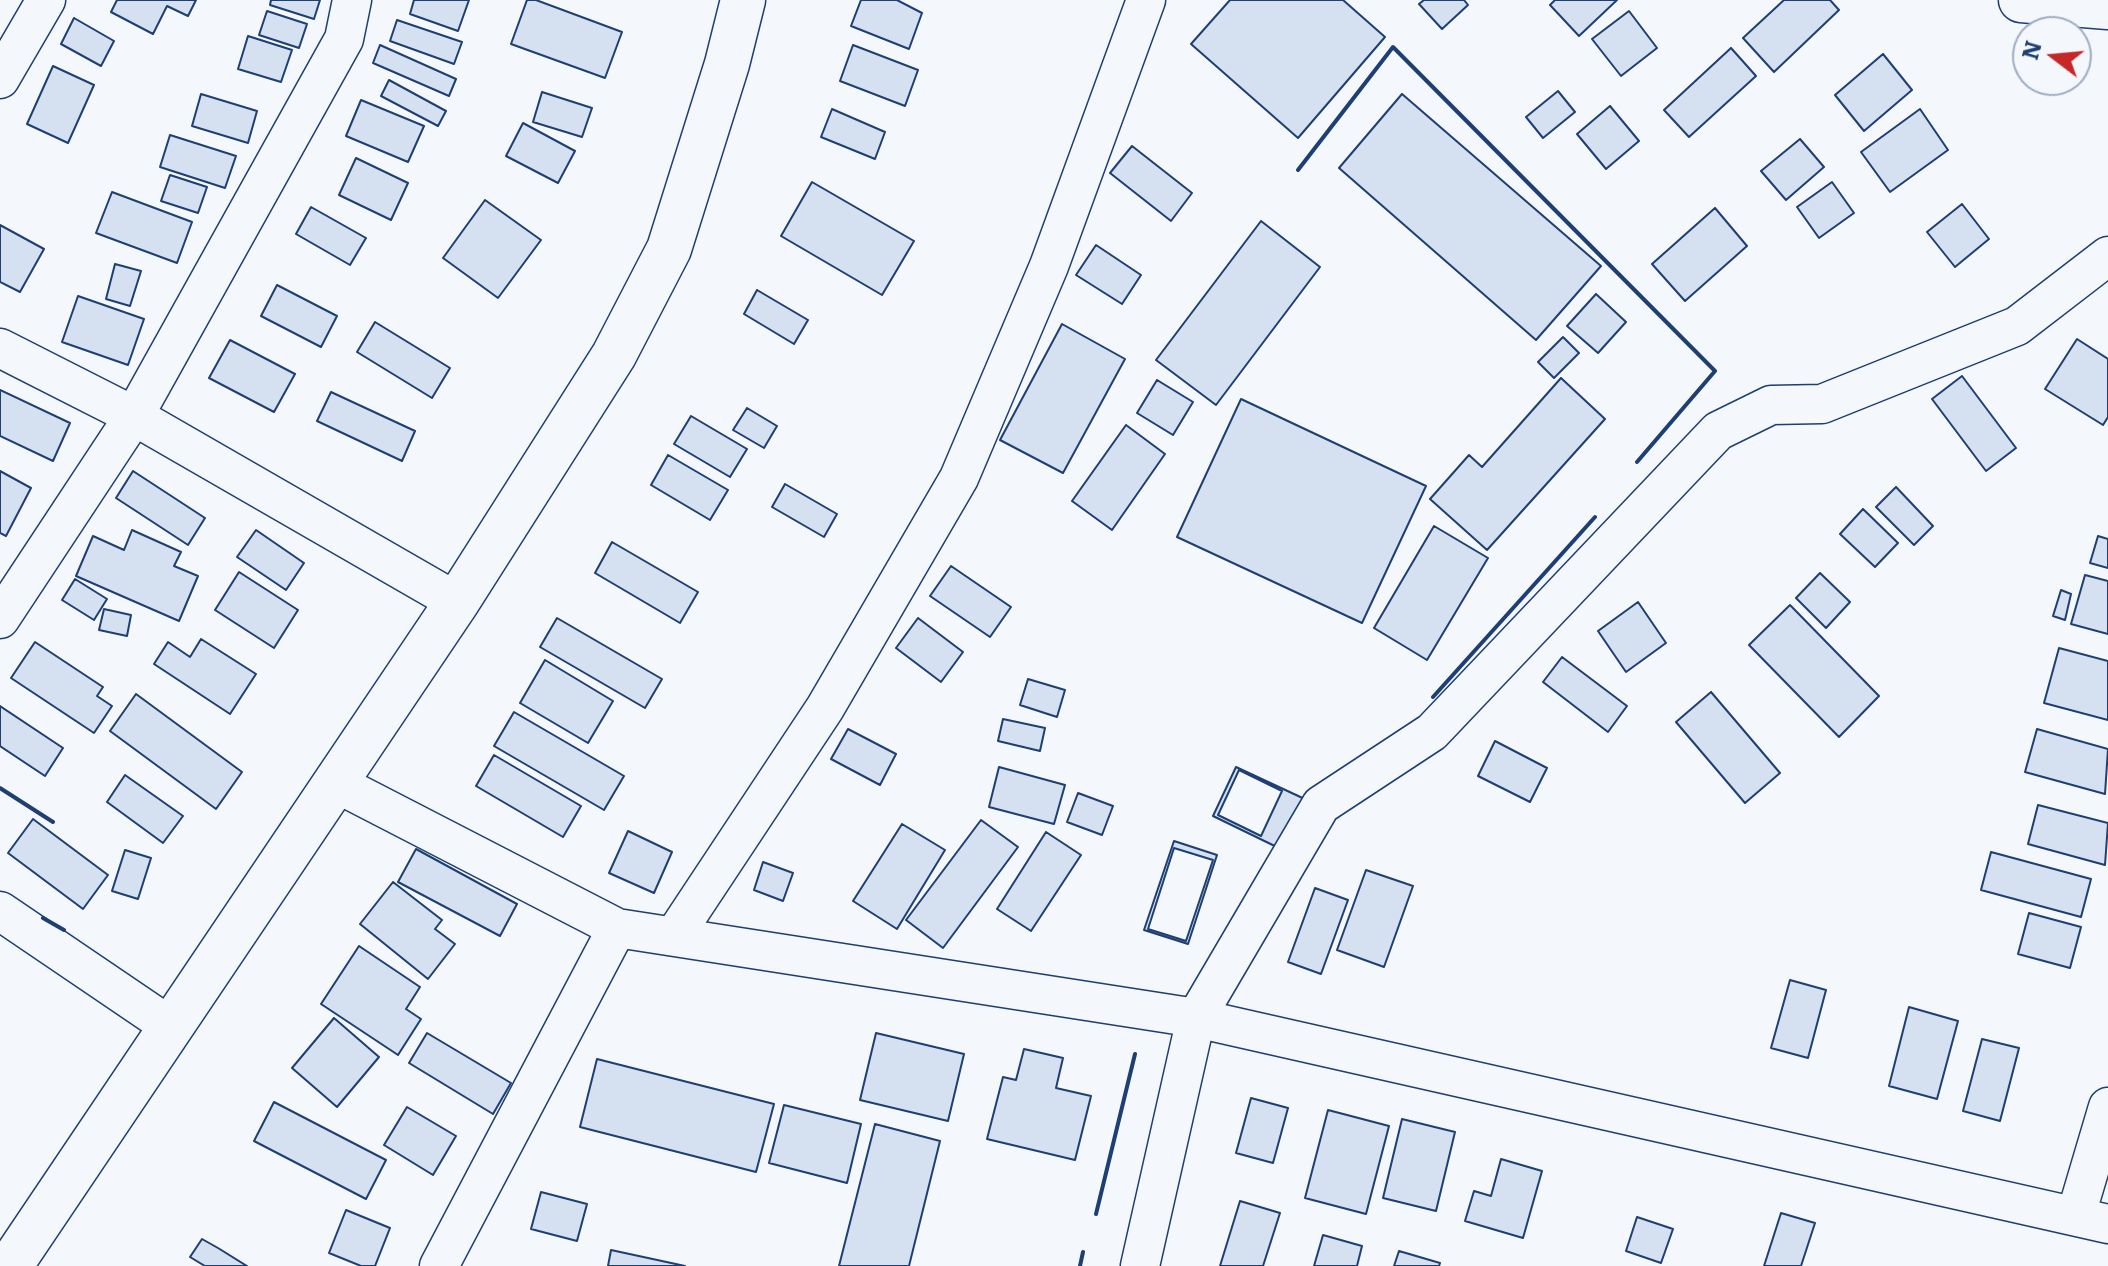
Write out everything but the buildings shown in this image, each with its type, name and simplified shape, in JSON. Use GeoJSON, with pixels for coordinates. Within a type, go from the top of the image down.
{"type":"FeatureCollection","features":[{"type":"Feature","properties":{"kind":"main road"},"geometry":{"type":"LineString","coordinates":[[10,1266],[457,602],[614,355],[669,249],[727,64],[743,0]]}},
{"type":"Feature","properties":{"kind":"main road"},"geometry":{"type":"LineString","coordinates":[[2021,0],[2108,7]]}},
{"type":"Feature","properties":{"kind":"street"},"geometry":{"type":"LineString","coordinates":[[0,79],[46,0]]}},
{"type":"Feature","properties":{"kind":"street"},"geometry":{"type":"LineString","coordinates":[[0,619],[134,416],[344,39],[352,0]]}},
{"type":"Feature","properties":{"kind":"street"},"geometry":{"type":"LineString","coordinates":[[674,936],[825,708],[959,478],[1049,266],[1146,0]]}},
{"type":"Feature","properties":{"kind":"street"},"geometry":{"type":"LineString","coordinates":[[1140,1266],[1196,1018],[1321,805],[1432,732],[1718,431],[1771,405],[1822,404],[2017,326],[2108,256]]}},
{"type":"Feature","properties":{"kind":"street"},"geometry":{"type":"LineString","coordinates":[[0,348],[134,416],[457,602]]}},
{"type":"Feature","properties":{"kind":"street"},"geometry":{"type":"LineString","coordinates":[[336,783],[617,928],[1196,1018],[2092,1219],[2108,1107]]}},
{"type":"Feature","properties":{"kind":"street"},"geometry":{"type":"LineString","coordinates":[[0,911],[171,1027]]}},
{"type":"Feature","properties":{"kind":"street"},"geometry":{"type":"LineString","coordinates":[[439,1266],[617,928]]}},
{"type":"Feature","properties":{"kind":"wall"},"geometry":{"type":"LineString","coordinates":[[1298,170],[1393,47],[1715,371],[1637,462]]}},
{"type":"Feature","properties":{"kind":"wall"},"geometry":{"type":"LineString","coordinates":[[1433,697],[1595,517]]}},
{"type":"Feature","properties":{"kind":"wall"},"geometry":{"type":"LineString","coordinates":[[0,788],[53,822]]}},
{"type":"Feature","properties":{"kind":"wall"},"geometry":{"type":"LineString","coordinates":[[43,918],[64,930]]}},
{"type":"Feature","properties":{"kind":"wall"},"geometry":{"type":"LineString","coordinates":[[1096,1214],[1135,1054]]}},
{"type":"Feature","properties":{"kind":"wall"},"geometry":{"type":"LineString","coordinates":[[1080,1266],[1083,1252]]}}]}
